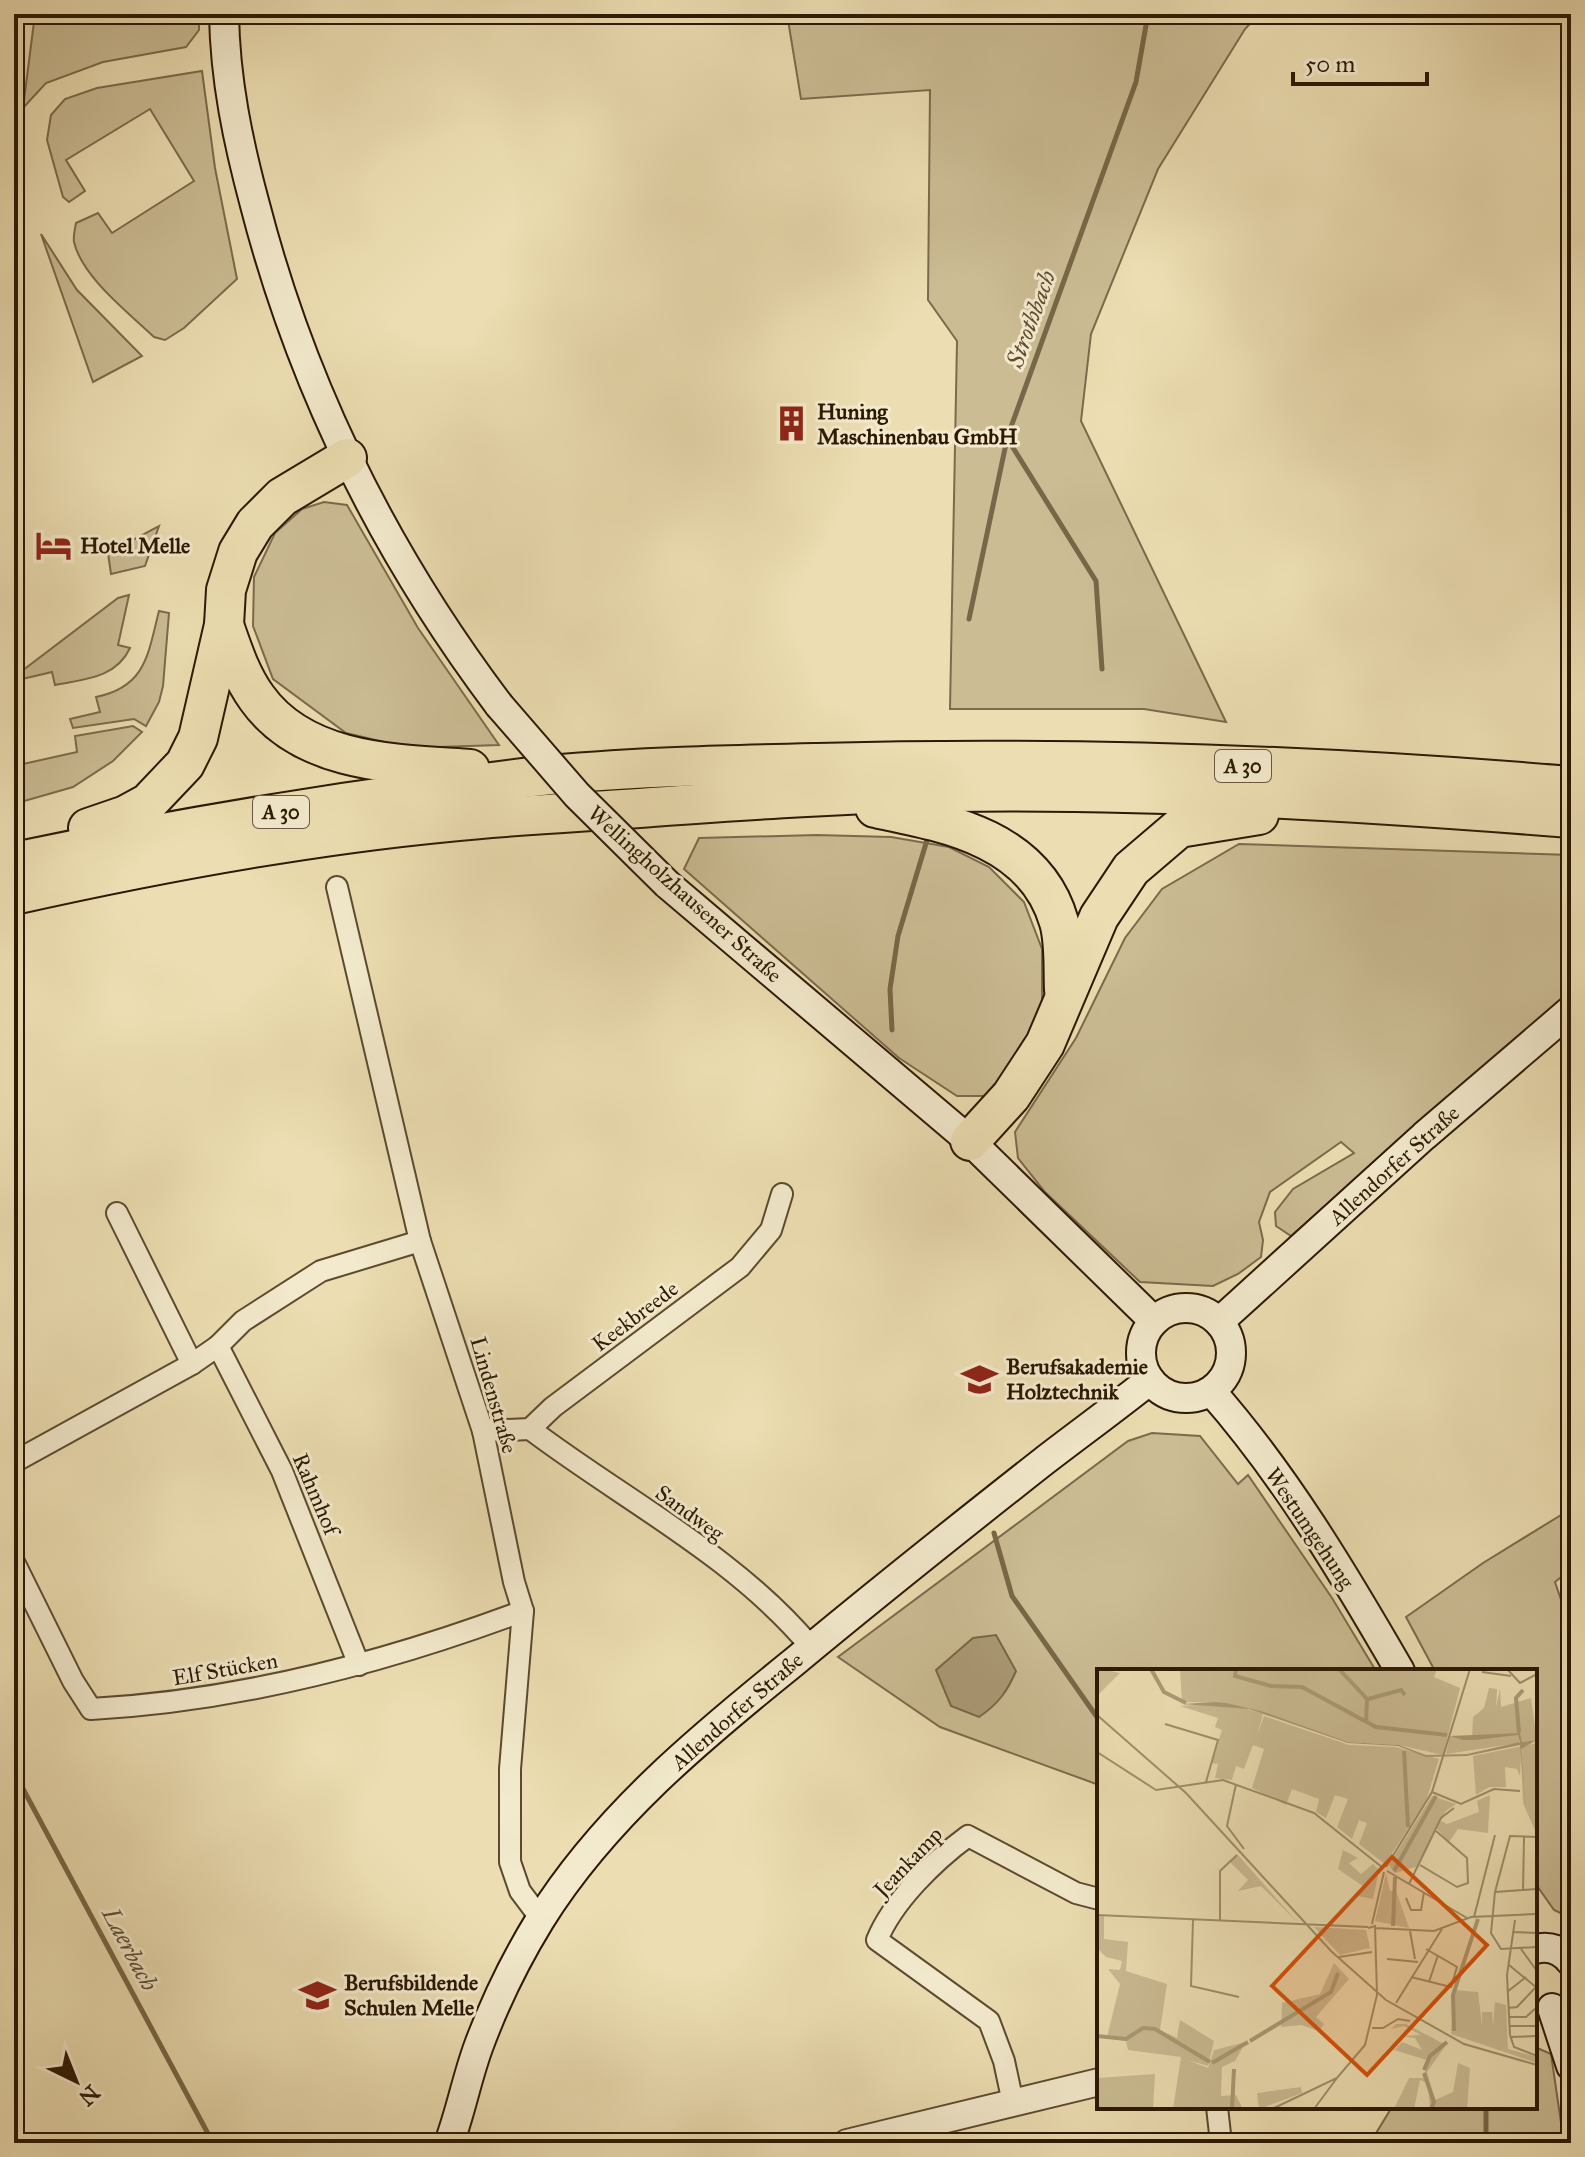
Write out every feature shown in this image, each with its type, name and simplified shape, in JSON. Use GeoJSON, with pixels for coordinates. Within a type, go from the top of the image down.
{"type":"FeatureCollection","features":[{"type":"Feature","properties":{"kind":"highway"},"geometry":{"type":"LineString","coordinates":[[14,854],[126,815],[148,803],[185,764],[198,738],[224,625],[226,590],[238,552],[255,524],[282,497],[347,458]]}},
{"type":"Feature","properties":{"kind":"highway"},"geometry":{"type":"LineString","coordinates":[[224,625],[237,664],[257,699],[286,728],[325,749],[390,763],[550,775]]}},
{"type":"Feature","properties":{"kind":"highway","name":"A 30"},"geometry":{"type":"LineString","coordinates":[[14,862],[161,832],[337,803],[550,775],[734,765],[915,760],[1294,768],[1571,786]]}},
{"type":"Feature","properties":{"kind":"highway","name":"A 30"},"geometry":{"type":"LineString","coordinates":[[14,895],[300,840],[418,825],[818,795],[1084,793],[1348,801],[1571,818]]}},
{"type":"Feature","properties":{"kind":"highway"},"geometry":{"type":"LineString","coordinates":[[818,795],[940,822],[1001,846],[1048,890],[1060,925],[1064,997]]}},
{"type":"Feature","properties":{"kind":"highway"},"geometry":{"type":"LineString","coordinates":[[970,1141],[1011,1096],[1045,1044],[1099,917],[1131,869],[1179,828],[1348,801]]}},
{"type":"Feature","properties":{"kind":"main road","name":"Wellingholzhausener Straße"},"geometry":{"type":"LineString","coordinates":[[224,14],[227,79],[239,146],[267,251],[299,344],[347,458],[410,575],[499,705],[577,795],[667,884],[970,1141],[1154,1321]]}},
{"type":"Feature","properties":{"kind":"main road","name":"Allendorfer Straße"},"geometry":{"type":"LineString","coordinates":[[1219,1322],[1424,1136],[1571,1010]]}},
{"type":"Feature","properties":{"kind":"main road"},"geometry":{"type":"LineString","coordinates":[[1187,1308],[1210,1315],[1219,1322],[1228,1335],[1231,1351],[1229,1366],[1222,1380],[1211,1391],[1185,1399],[1160,1390],[1150,1380],[1143,1369],[1142,1343],[1154,1321],[1164,1314],[1187,1308]]}},
{"type":"Feature","properties":{"kind":"main road","name":"Allendorfer Straße"},"geometry":{"type":"LineString","coordinates":[[449,2143],[479,2045],[511,1973],[541,1919],[601,1840],[645,1792],[734,1711],[811,1647],[1150,1380]]}},
{"type":"Feature","properties":{"kind":"main road","name":"Westumgehung"},"geometry":{"type":"LineString","coordinates":[[1211,1391],[1302,1513],[1357,1596],[1399,1669]]}},
{"type":"Feature","properties":{"kind":"main road"},"geometry":{"type":"LineString","coordinates":[[1537,1949],[1549,1947],[1558,1950],[1571,1962]]}},
{"type":"Feature","properties":{"kind":"main road"},"geometry":{"type":"LineString","coordinates":[[1553,2003],[1571,2066]]}},
{"type":"Feature","properties":{"kind":"street","name":"Lindenstraße"},"geometry":{"type":"LineString","coordinates":[[337,887],[420,1241],[483,1431],[514,1582],[523,1611],[510,1769],[510,1862],[520,1891],[541,1919]]}},
{"type":"Feature","properties":{"kind":"street","name":"Keekbreede"},"geometry":{"type":"LineString","coordinates":[[530,1429],[553,1407],[740,1267],[771,1230],[782,1194]]}},
{"type":"Feature","properties":{"kind":"street"},"geometry":{"type":"LineString","coordinates":[[117,1213],[192,1364]]}},
{"type":"Feature","properties":{"kind":"street"},"geometry":{"type":"LineString","coordinates":[[14,1462],[192,1364],[218,1346],[243,1321],[321,1271],[420,1241]]}},
{"type":"Feature","properties":{"kind":"street","name":"Rahmhof"},"geometry":{"type":"LineString","coordinates":[[218,1346],[282,1471],[359,1665]]}},
{"type":"Feature","properties":{"kind":"street"},"geometry":{"type":"LineString","coordinates":[[483,1431],[530,1429]]}},
{"type":"Feature","properties":{"kind":"street","name":"Sandweg"},"geometry":{"type":"LineString","coordinates":[[530,1429],[685,1536],[786,1618],[811,1647]]}},
{"type":"Feature","properties":{"kind":"street","name":"Elf Stücken"},"geometry":{"type":"LineString","coordinates":[[14,1562],[73,1681],[91,1709],[147,1706],[276,1686],[462,1634],[523,1611]]}},
{"type":"Feature","properties":{"kind":"street","name":"Jeankamp"},"geometry":{"type":"LineString","coordinates":[[1013,2103],[1004,2061],[989,2021],[877,1940],[886,1919],[943,1854],[968,1836],[1076,1893],[1097,1898]]}},
{"type":"Feature","properties":{"kind":"street"},"geometry":{"type":"LineString","coordinates":[[847,2143],[1097,2082]]}},
{"type":"Feature","properties":{"kind":"street"},"geometry":{"type":"LineString","coordinates":[[1217,2109],[1221,2143]]}},
{"type":"Feature","properties":{"kind":"shaded area"},"geometry":{"type":"Polygon","coordinates":[[[35,14],[199,14],[199,30],[186,47],[103,62],[46,83],[23,108],[35,14]]]}},
{"type":"Feature","properties":{"kind":"shaded area"},"geometry":{"type":"Polygon","coordinates":[[[787,14],[1259,14],[1245,29],[1158,169],[1091,334],[1081,421],[1226,722],[1144,709],[950,709],[957,341],[928,300],[930,90],[801,99],[787,14]]]}},
{"type":"Feature","properties":{"kind":"shaded area"},"geometry":{"type":"Polygon","coordinates":[[[202,71],[215,168],[237,279],[184,328],[165,340],[154,337],[120,306],[86,268],[74,242],[76,223],[98,213],[112,233],[194,181],[150,109],[66,160],[85,191],[69,202],[63,197],[47,140],[51,115],[65,99],[97,88],[202,71]]]}},
{"type":"Feature","properties":{"kind":"shaded area"},"geometry":{"type":"Polygon","coordinates":[[[41,234],[77,290],[142,356],[93,382],[41,234]]]}},
{"type":"Feature","properties":{"kind":"shaded area"},"geometry":{"type":"Polygon","coordinates":[[[324,502],[347,505],[418,628],[499,745],[409,748],[346,733],[273,679],[253,626],[254,577],[275,533],[302,509],[324,502]]]}},
{"type":"Feature","properties":{"kind":"shaded area"},"geometry":{"type":"Polygon","coordinates":[[[159,526],[145,566],[111,574],[108,553],[159,526]]]}},
{"type":"Feature","properties":{"kind":"shaded area"},"geometry":{"type":"Polygon","coordinates":[[[129,595],[118,645],[130,648],[117,666],[98,676],[55,685],[52,672],[14,681],[14,677],[118,598],[129,595]]]}},
{"type":"Feature","properties":{"kind":"shaded area"},"geometry":{"type":"Polygon","coordinates":[[[159,611],[169,613],[163,686],[159,702],[146,726],[134,719],[73,728],[70,719],[100,712],[96,697],[113,692],[135,677],[147,654],[159,611]]]}},
{"type":"Feature","properties":{"kind":"shaded area"},"geometry":{"type":"Polygon","coordinates":[[[133,726],[142,732],[113,761],[73,787],[14,804],[14,766],[77,752],[75,736],[133,726]]]}},
{"type":"Feature","properties":{"kind":"shaded area"},"geometry":{"type":"Polygon","coordinates":[[[891,837],[949,847],[989,867],[1024,902],[1042,949],[1042,1000],[1018,1062],[996,1090],[984,1096],[957,1096],[899,1058],[684,869],[699,838],[891,837]]]}},
{"type":"Feature","properties":{"kind":"shaded area"},"geometry":{"type":"Polygon","coordinates":[[[1239,844],[1571,855],[1571,991],[1291,1236],[1276,1226],[1275,1212],[1293,1189],[1354,1153],[1341,1142],[1270,1192],[1259,1222],[1263,1240],[1261,1257],[1238,1274],[1213,1286],[1140,1282],[1045,1192],[1018,1158],[1015,1132],[1076,1038],[1125,938],[1162,889],[1239,844]]]}},
{"type":"Feature","properties":{"kind":"shaded area"},"geometry":{"type":"Polygon","coordinates":[[[1152,1433],[1200,1436],[1238,1484],[1248,1475],[1332,1598],[1375,1669],[1097,1669],[1097,1784],[940,1727],[838,1657],[1128,1441],[1152,1433]]]}},
{"type":"Feature","properties":{"kind":"shaded area"},"geometry":{"type":"Polygon","coordinates":[[[1561,1515],[1571,1530],[1571,1569],[1555,1582],[1571,1629],[1571,1918],[1554,1910],[1537,1886],[1537,1669],[1434,1669],[1406,1617],[1483,1563],[1561,1515]]]}},
{"type":"Feature","properties":{"kind":"shaded area"},"geometry":{"type":"Polygon","coordinates":[[[996,1635],[1016,1671],[1005,1691],[979,1717],[951,1706],[936,1670],[973,1638],[996,1635]]]}},
{"type":"Feature","properties":{"kind":"shaded area"},"geometry":{"type":"Polygon","coordinates":[[[1537,2048],[1551,2054],[1564,2143],[1370,2143],[1391,2109],[1537,2109],[1537,2048]]]}},
{"type":"Feature","properties":{"kind":"waterway","name":"Strothbach"},"geometry":{"type":"LineString","coordinates":[[1102,669],[1096,581],[1007,438],[1136,82],[1148,14]]}},
{"type":"Feature","properties":{"kind":"waterway"},"geometry":{"type":"LineString","coordinates":[[969,619],[1007,439]]}},
{"type":"Feature","properties":{"kind":"waterway"},"geometry":{"type":"LineString","coordinates":[[892,1030],[890,989],[898,936],[927,840]]}},
{"type":"Feature","properties":{"kind":"waterway","name":"Strothbach"},"geometry":{"type":"LineString","coordinates":[[994,1533],[1012,1596],[1097,1717]]}},
{"type":"Feature","properties":{"kind":"waterway","name":"Laerbach"},"geometry":{"type":"LineString","coordinates":[[14,1772],[213,2143]]}},
{"type":"Feature","properties":{"kind":"waterway","name":"Strothbach"},"geometry":{"type":"LineString","coordinates":[[1486,2109],[1486,2143]]}},
{"type":"Feature","properties":{"kind":"place","name":"Huning Maschinenbau GmbH"},"geometry":{"type":"Point","coordinates":[791,424]}},
{"type":"Feature","properties":{"kind":"place","name":"Hotel Melle"},"geometry":{"type":"Point","coordinates":[54,545]}},
{"type":"Feature","properties":{"kind":"place","name":"Berufsakademie Holztechnik"},"geometry":{"type":"Point","coordinates":[980,1379]}},
{"type":"Feature","properties":{"kind":"place","name":"Berufsbildende Schulen Melle"},"geometry":{"type":"Point","coordinates":[318,1995]}}]}
